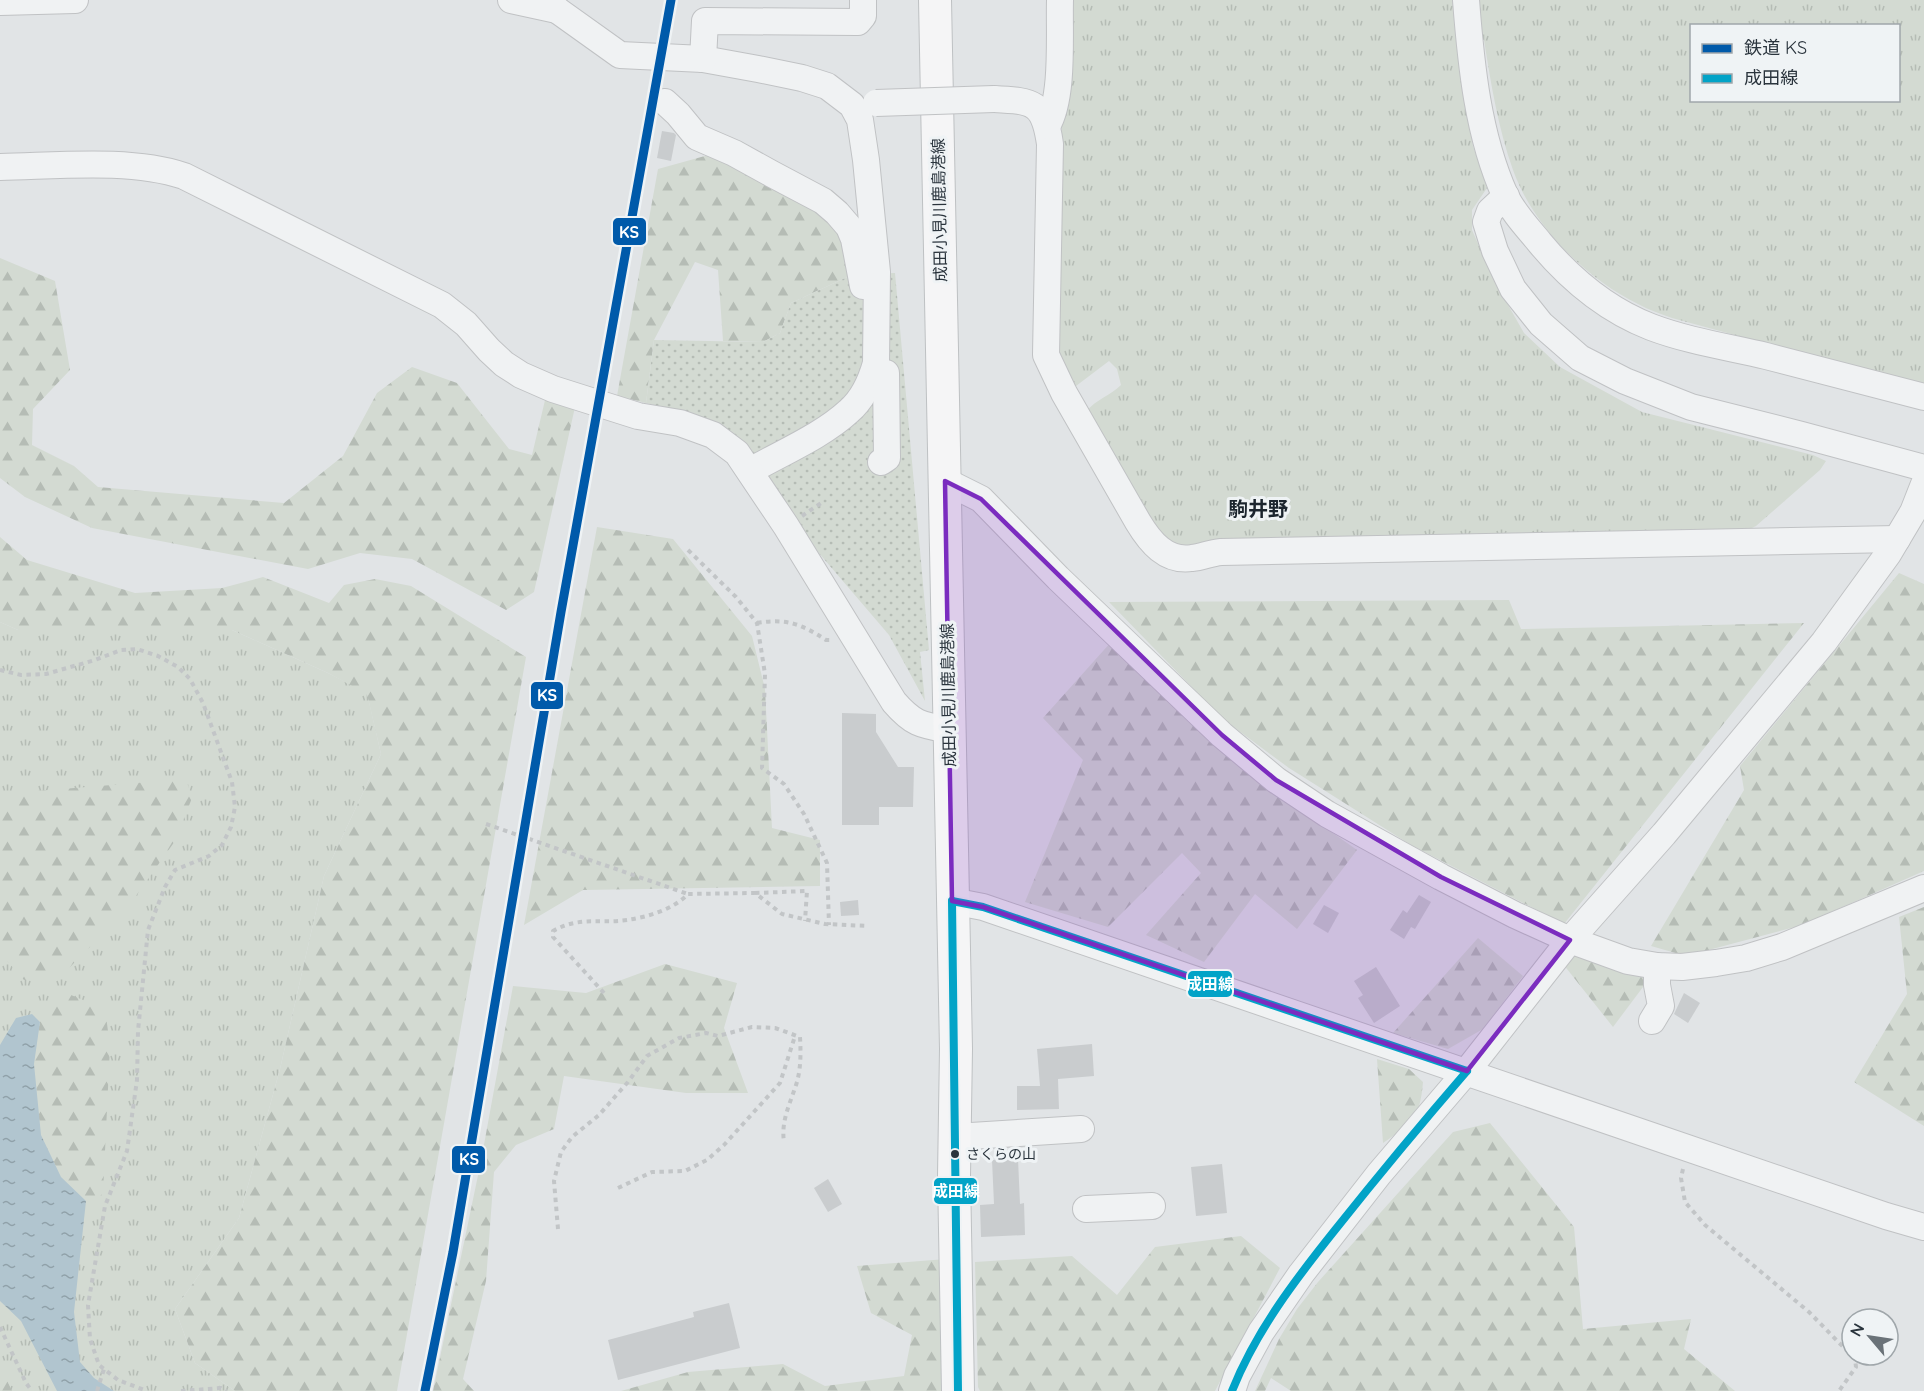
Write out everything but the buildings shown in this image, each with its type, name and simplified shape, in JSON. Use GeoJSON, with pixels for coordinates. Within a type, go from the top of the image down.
{"type":"FeatureCollection","features":[{"type":"Feature","properties":{"kind":"main road","name":"成田小見川鹿島港線"},"geometry":{"type":"LineString","coordinates":[[935,0],[956,1049],[957,1391]]}},
{"type":"Feature","properties":{"kind":"street"},"geometry":{"type":"LineString","coordinates":[[0,2],[84,0]]}},
{"type":"Feature","properties":{"kind":"street"},"geometry":{"type":"LineString","coordinates":[[511,0],[550,5],[620,55],[703,58],[802,78],[827,86],[864,104],[994,99],[1024,100],[1033,105],[1041,112],[1047,126],[1050,144],[1047,354],[1064,393],[1138,522],[1151,543],[1160,550],[1185,559],[1221,552],[1897,538]]}},
{"type":"Feature","properties":{"kind":"street"},"geometry":{"type":"LineString","coordinates":[[703,58],[705,21],[858,22],[863,16],[863,0]]}},
{"type":"Feature","properties":{"kind":"street"},"geometry":{"type":"LineString","coordinates":[[1047,126],[1053,116],[1057,89],[1060,0]]}},
{"type":"Feature","properties":{"kind":"street"},"geometry":{"type":"LineString","coordinates":[[1466,0],[1470,49],[1486,139],[1506,196],[1517,215],[1556,262],[1581,285],[1607,305],[1650,327],[1924,397]]}},
{"type":"Feature","properties":{"kind":"street"},"geometry":{"type":"LineString","coordinates":[[665,102],[697,137],[734,153],[823,201],[837,213],[849,227],[854,239],[866,298],[875,323]]}},
{"type":"Feature","properties":{"kind":"street"},"geometry":{"type":"LineString","coordinates":[[750,471],[826,428],[849,411],[872,377],[876,363],[875,323],[878,295],[870,194],[860,120],[864,104]]}},
{"type":"Feature","properties":{"kind":"street"},"geometry":{"type":"LineString","coordinates":[[0,167],[131,165],[164,169],[184,176],[442,305],[466,324],[504,364],[521,375],[554,389],[638,416],[680,423],[713,435],[737,453],[750,471],[894,702],[908,718],[924,725],[949,730]]}},
{"type":"Feature","properties":{"kind":"street"},"geometry":{"type":"LineString","coordinates":[[1506,196],[1490,211],[1486,222],[1495,251],[1513,289],[1541,324],[1580,358],[1625,381],[1690,407],[1924,468]]}},
{"type":"Feature","properties":{"kind":"street"},"geometry":{"type":"LineString","coordinates":[[881,462],[887,458],[888,445],[886,373]]}},
{"type":"Feature","properties":{"kind":"street"},"geometry":{"type":"LineString","coordinates":[[945,481],[981,499],[1058,578],[1214,726],[1276,780],[1327,814],[1441,877],[1570,940],[1628,961],[1657,966],[1682,967],[1746,958],[1782,947],[1924,888]]}},
{"type":"Feature","properties":{"kind":"street"},"geometry":{"type":"LineString","coordinates":[[1232,1391],[1237,1376],[1261,1332],[1301,1274],[1379,1174],[1467,1071],[1570,940],[1664,834],[1824,642],[1897,538],[1913,512],[1924,484]]}},
{"type":"Feature","properties":{"kind":"street"},"geometry":{"type":"LineString","coordinates":[[952,901],[982,907],[1924,1227]]}},
{"type":"Feature","properties":{"kind":"street"},"geometry":{"type":"LineString","coordinates":[[1652,1021],[1661,1006],[1657,985],[1657,966]]}},
{"type":"Feature","properties":{"kind":"street"},"geometry":{"type":"LineString","coordinates":[[955,1137],[1081,1129]]}},
{"type":"Feature","properties":{"kind":"street"},"geometry":{"type":"LineString","coordinates":[[1086,1209],[1152,1206]]}},
{"type":"Feature","properties":{"kind":"path"},"geometry":{"type":"LineString","coordinates":[[799,518],[824,501]]}},
{"type":"Feature","properties":{"kind":"path"},"geometry":{"type":"LineString","coordinates":[[688,550],[736,597],[757,623],[765,674],[762,768],[784,784],[804,814],[827,863],[829,925]]}},
{"type":"Feature","properties":{"kind":"path"},"geometry":{"type":"LineString","coordinates":[[757,623],[777,620],[805,627],[826,640],[833,639]]}},
{"type":"Feature","properties":{"kind":"path"},"geometry":{"type":"LineString","coordinates":[[0,670],[21,675],[46,674],[121,650],[137,649],[158,656],[178,667],[190,679],[203,703],[232,782],[235,807],[231,827],[222,846],[209,856],[174,870],[148,930],[138,1031],[137,1080],[128,1139],[119,1173],[105,1206],[88,1305],[90,1339],[99,1365],[118,1380],[147,1391]]}},
{"type":"Feature","properties":{"kind":"path"},"geometry":{"type":"LineString","coordinates":[[486,824],[688,894],[807,891],[805,921]]}},
{"type":"Feature","properties":{"kind":"path"},"geometry":{"type":"LineString","coordinates":[[755,893],[782,915],[829,925],[868,926]]}},
{"type":"Feature","properties":{"kind":"path"},"geometry":{"type":"LineString","coordinates":[[604,993],[553,937],[553,931],[580,921],[628,920],[668,909],[688,894]]}},
{"type":"Feature","properties":{"kind":"path"},"geometry":{"type":"LineString","coordinates":[[558,1229],[554,1181],[561,1152],[572,1137],[599,1115],[647,1056],[679,1038],[706,1033],[718,1036],[752,1027],[775,1028],[800,1037],[801,1058],[796,1086],[782,1131],[784,1142]]}},
{"type":"Feature","properties":{"kind":"path"},"geometry":{"type":"LineString","coordinates":[[618,1188],[652,1172],[685,1171],[707,1160],[724,1145],[780,1083],[795,1035]]}},
{"type":"Feature","properties":{"kind":"path"},"geometry":{"type":"LineString","coordinates":[[1691,1149],[1681,1178],[1685,1202],[1705,1225],[1809,1312],[1855,1359],[1856,1367],[1839,1391]]}},
{"type":"Feature","properties":{"kind":"path"},"geometry":{"type":"LineString","coordinates":[[0,1327],[32,1391]]}},
{"type":"Feature","properties":{"kind":"path"},"geometry":{"type":"LineString","coordinates":[[97,1391],[104,1369]]}},
{"type":"Feature","properties":{"kind":"path"},"geometry":{"type":"LineString","coordinates":[[181,1391],[211,1388],[221,1388],[226,1391]]}},
{"type":"Feature","properties":{"kind":"highlighted area"},"geometry":{"type":"Polygon","coordinates":[[[945,481],[981,499],[1222,735],[1276,780],[1441,877],[1570,940],[1467,1071],[983,907],[952,901],[945,481]]]}},
{"type":"Feature","properties":{"kind":"green space"},"geometry":{"type":"Polygon","coordinates":[[[1067,0],[1455,0],[1461,82],[1473,146],[1487,188],[1472,210],[1472,230],[1495,282],[1524,333],[1560,367],[1642,412],[1813,455],[1826,461],[1820,470],[1756,526],[1740,534],[1173,546],[1159,534],[1086,412],[1121,385],[1117,369],[1109,361],[1076,386],[1065,376],[1058,353],[1054,330],[1067,0]]]}},
{"type":"Feature","properties":{"kind":"green space"},"geometry":{"type":"Polygon","coordinates":[[[1476,0],[1924,0],[1924,386],[1672,318],[1638,304],[1599,280],[1580,265],[1547,230],[1522,191],[1503,138],[1484,40],[1477,38],[1476,0]]]}},
{"type":"Feature","properties":{"kind":"green space"},"geometry":{"type":"Polygon","coordinates":[[[712,154],[818,207],[838,230],[854,274],[791,303],[780,333],[763,342],[723,341],[718,270],[695,262],[654,340],[646,403],[617,396],[658,169],[712,154]]]}},
{"type":"Feature","properties":{"kind":"green space"},"geometry":{"type":"Polygon","coordinates":[[[0,258],[55,281],[70,370],[33,409],[32,445],[74,466],[98,487],[284,503],[343,456],[377,393],[412,367],[457,383],[509,449],[532,455],[546,396],[575,407],[534,592],[506,610],[412,559],[360,553],[308,569],[92,528],[25,497],[0,478],[0,258]]]}},
{"type":"Feature","properties":{"kind":"green space"},"geometry":{"type":"Polygon","coordinates":[[[895,273],[929,650],[920,652],[925,701],[889,635],[800,531],[676,410],[646,403],[654,340],[763,342],[780,333],[791,303],[854,274],[895,273]]]}},
{"type":"Feature","properties":{"kind":"green space"},"geometry":{"type":"Polygon","coordinates":[[[597,527],[673,539],[752,636],[765,689],[772,828],[820,840],[820,886],[583,890],[524,925],[597,527]]]}},
{"type":"Feature","properties":{"kind":"green space"},"geometry":{"type":"Polygon","coordinates":[[[0,537],[27,560],[135,593],[222,588],[263,577],[329,603],[344,585],[375,579],[411,586],[526,657],[397,1391],[235,1391],[195,1363],[175,1309],[239,1218],[280,1069],[324,876],[381,754],[367,694],[328,673],[232,630],[18,630],[0,622],[0,537]]]}},
{"type":"Feature","properties":{"kind":"green space"},"geometry":{"type":"Polygon","coordinates":[[[1899,573],[1924,584],[1924,871],[1802,925],[1686,956],[1651,946],[1744,790],[1740,766],[1899,573]]]}},
{"type":"Feature","properties":{"kind":"green space"},"geometry":{"type":"Polygon","coordinates":[[[1509,600],[1521,629],[1804,623],[1564,924],[1411,845],[1289,768],[1223,719],[1109,602],[1509,600]]]}},
{"type":"Feature","properties":{"kind":"green space"},"geometry":{"type":"Polygon","coordinates":[[[0,622],[18,630],[232,630],[367,693],[381,754],[324,876],[280,1069],[239,1218],[175,1309],[195,1363],[235,1391],[0,1391],[0,622]]]}},
{"type":"Feature","properties":{"kind":"green space"},"geometry":{"type":"Polygon","coordinates":[[[1112,641],[1258,780],[1357,850],[1297,929],[1255,894],[1204,962],[1146,935],[1201,873],[1182,853],[1108,927],[1025,902],[1083,760],[1043,718],[1112,641]]]}},
{"type":"Feature","properties":{"kind":"green space"},"geometry":{"type":"Polygon","coordinates":[[[186,779],[192,798],[175,841],[123,914],[64,973],[24,980],[0,953],[0,794],[186,779]]]}},
{"type":"Feature","properties":{"kind":"green space"},"geometry":{"type":"Polygon","coordinates":[[[1924,907],[1924,1126],[1854,1082],[1907,994],[1899,917],[1924,907]]]}},
{"type":"Feature","properties":{"kind":"green space"},"geometry":{"type":"Polygon","coordinates":[[[1478,938],[1523,976],[1483,1029],[1448,1049],[1393,1033],[1478,938]]]}},
{"type":"Feature","properties":{"kind":"green space"},"geometry":{"type":"Polygon","coordinates":[[[1575,952],[1649,979],[1613,1027],[1563,964],[1575,952]]]}},
{"type":"Feature","properties":{"kind":"green space"},"geometry":{"type":"Polygon","coordinates":[[[665,964],[737,983],[724,1028],[748,1093],[686,1093],[564,1076],[554,1129],[516,1145],[494,1172],[486,1281],[463,1379],[474,1391],[433,1391],[481,1161],[513,986],[586,993],[665,964]]]}},
{"type":"Feature","properties":{"kind":"green space"},"geometry":{"type":"Polygon","coordinates":[[[71,995],[105,1009],[110,1046],[103,1193],[94,1203],[86,1201],[61,1177],[41,1135],[34,1064],[40,1022],[32,1014],[71,995]]]}},
{"type":"Feature","properties":{"kind":"green space"},"geometry":{"type":"Polygon","coordinates":[[[1377,1059],[1409,1069],[1423,1082],[1417,1112],[1408,1124],[1383,1143],[1377,1059]]]}},
{"type":"Feature","properties":{"kind":"green space"},"geometry":{"type":"Polygon","coordinates":[[[1490,1123],[1574,1227],[1583,1329],[1691,1319],[1684,1349],[1735,1391],[1291,1391],[1271,1378],[1265,1391],[1255,1391],[1279,1339],[1297,1309],[1318,1282],[1453,1132],[1490,1123]]]}},
{"type":"Feature","properties":{"kind":"green space"},"geometry":{"type":"Polygon","coordinates":[[[1241,1236],[1280,1268],[1215,1391],[980,1391],[978,1387],[975,1262],[1072,1256],[1117,1295],[1155,1247],[1241,1236]]]}},
{"type":"Feature","properties":{"kind":"green space"},"geometry":{"type":"Polygon","coordinates":[[[946,1259],[944,1391],[621,1391],[688,1372],[783,1364],[825,1386],[904,1376],[912,1335],[871,1313],[857,1266],[946,1259]]]}},
{"type":"Feature","properties":{"kind":"green space"},"geometry":{"type":"Polygon","coordinates":[[[0,1366],[12,1391],[0,1391],[0,1366]]]}},
{"type":"Feature","properties":{"kind":"water"},"geometry":{"type":"Polygon","coordinates":[[[32,1014],[40,1022],[34,1064],[41,1135],[61,1177],[86,1201],[74,1312],[80,1362],[94,1378],[114,1391],[57,1391],[21,1321],[0,1301],[0,1045],[16,1018],[32,1014]]]}},
{"type":"Feature","properties":{"kind":"rail line","name":"KS"},"geometry":{"type":"LineString","coordinates":[[425,1391],[453,1252],[561,612],[671,0]]}},
{"type":"Feature","properties":{"kind":"transit line","name":"成田線"},"geometry":{"type":"LineString","coordinates":[[952,901],[983,907],[1467,1071]]}},
{"type":"Feature","properties":{"kind":"transit line","name":"成田線"},"geometry":{"type":"LineString","coordinates":[[952,901],[958,1391]]}},
{"type":"Feature","properties":{"kind":"transit line","name":"成田線"},"geometry":{"type":"LineString","coordinates":[[1232,1391],[1253,1348],[1291,1287],[1367,1190],[1467,1071]]}},
{"type":"Feature","properties":{"kind":"place","name":"さくらの山"},"geometry":{"type":"Point","coordinates":[955,1154]}},
{"type":"Feature","properties":{"kind":"district","name":"駒井野"},"geometry":{"type":"Point","coordinates":[1258,508]}}]}
